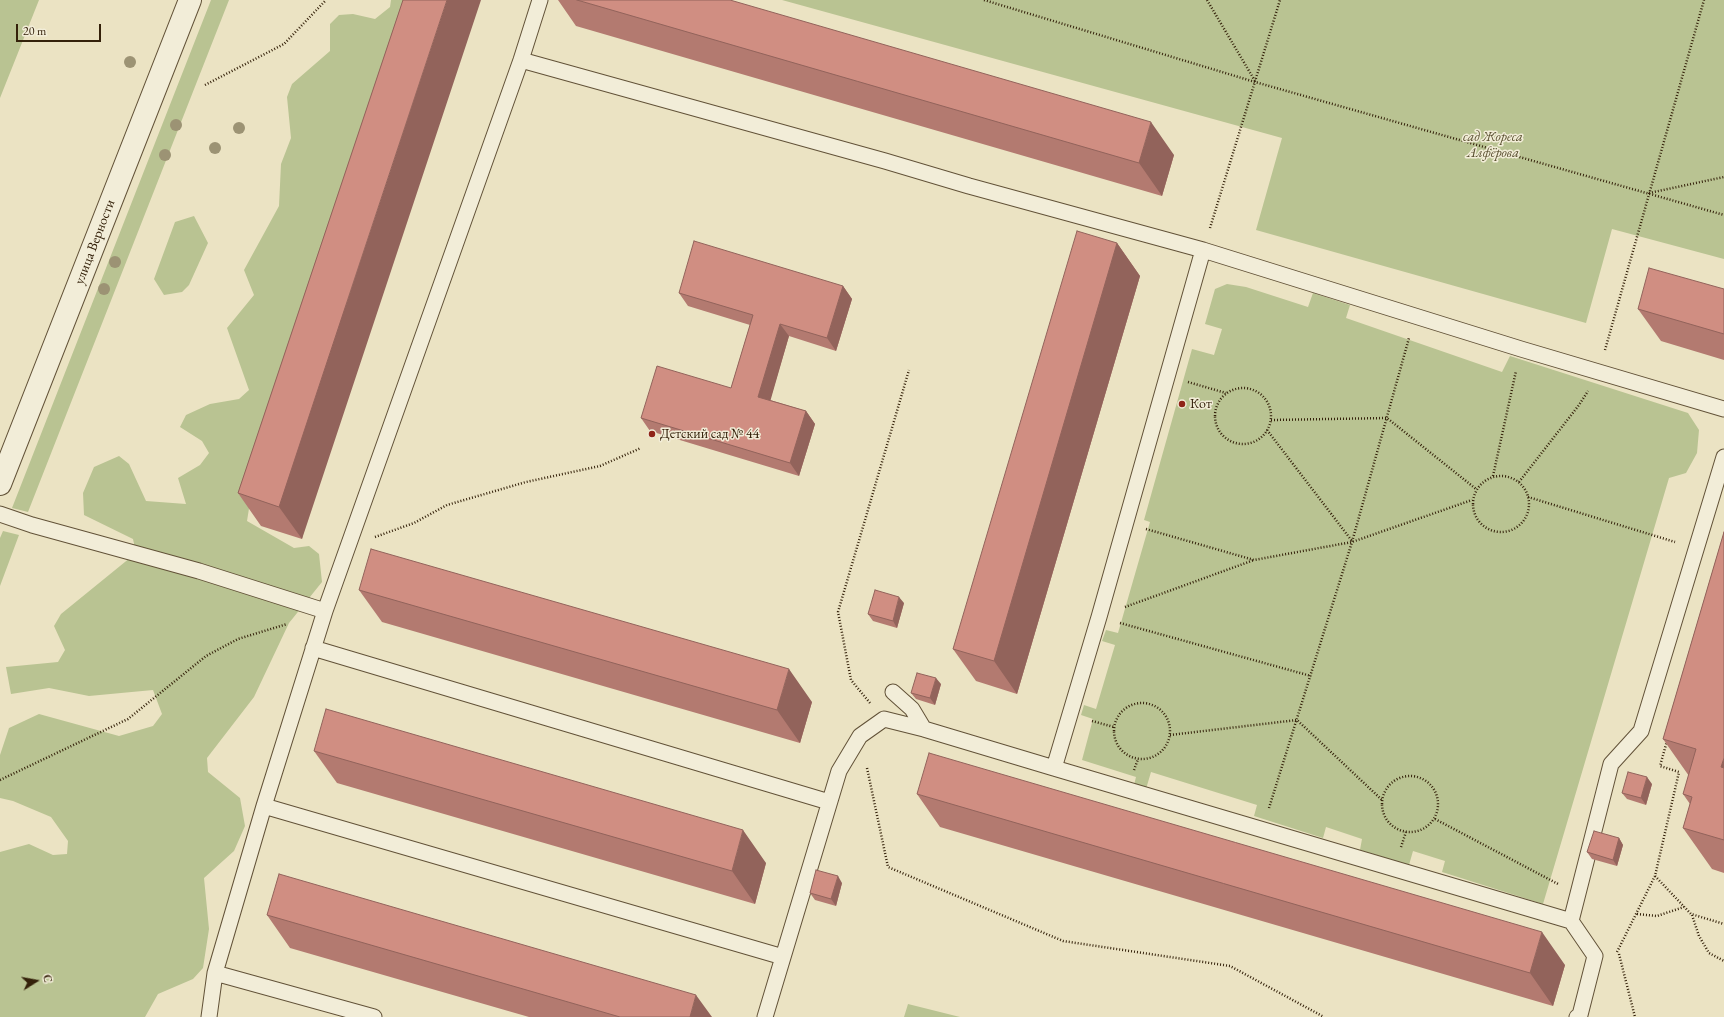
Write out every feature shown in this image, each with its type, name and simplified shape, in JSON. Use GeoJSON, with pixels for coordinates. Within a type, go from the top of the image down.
{"type":"FeatureCollection","features":[{"type":"Feature","properties":{"kind":"street","name":"улица Верности"},"geometry":{"type":"LineString","coordinates":[[0,484],[190,0]]}},
{"type":"Feature","properties":{"kind":"lane"},"geometry":{"type":"LineString","coordinates":[[208,1017],[215,973],[264,806],[325,611],[521,60],[540,0]]}},
{"type":"Feature","properties":{"kind":"lane"},"geometry":{"type":"LineString","coordinates":[[521,60],[1203,250],[1521,349],[1724,409]]}},
{"type":"Feature","properties":{"kind":"lane"},"geometry":{"type":"LineString","coordinates":[[1054,768],[1099,617],[1203,250]]}},
{"type":"Feature","properties":{"kind":"lane"},"geometry":{"type":"LineString","coordinates":[[1571,921],[1579,895],[1611,764],[1641,730],[1724,457]]}},
{"type":"Feature","properties":{"kind":"lane"},"geometry":{"type":"LineString","coordinates":[[0,514],[32,525],[199,571],[325,611]]}},
{"type":"Feature","properties":{"kind":"lane"},"geometry":{"type":"LineString","coordinates":[[313,648],[829,802]]}},
{"type":"Feature","properties":{"kind":"lane"},"geometry":{"type":"LineString","coordinates":[[893,692],[912,709],[924,729]]}},
{"type":"Feature","properties":{"kind":"lane"},"geometry":{"type":"LineString","coordinates":[[765,1017],[839,770],[860,736],[884,719],[924,729],[1262,831],[1571,921],[1595,956],[1580,1015],[1577,1017]]}},
{"type":"Feature","properties":{"kind":"lane"},"geometry":{"type":"LineString","coordinates":[[264,806],[783,957]]}},
{"type":"Feature","properties":{"kind":"lane"},"geometry":{"type":"LineString","coordinates":[[215,973],[374,1017]]}},
{"type":"Feature","properties":{"kind":"path"},"geometry":{"type":"LineString","coordinates":[[205,85],[284,44],[326,0]]}},
{"type":"Feature","properties":{"kind":"path"},"geometry":{"type":"LineString","coordinates":[[984,0],[1255,82],[1724,215]]}},
{"type":"Feature","properties":{"kind":"path"},"geometry":{"type":"LineString","coordinates":[[1208,0],[1255,82]]}},
{"type":"Feature","properties":{"kind":"path"},"geometry":{"type":"LineString","coordinates":[[1203,250],[1280,0]]}},
{"type":"Feature","properties":{"kind":"path"},"geometry":{"type":"LineString","coordinates":[[1519,482],[1579,405],[1599,372],[1648,193],[1704,0]]}},
{"type":"Feature","properties":{"kind":"path"},"geometry":{"type":"LineString","coordinates":[[1648,193],[1724,177]]}},
{"type":"Feature","properties":{"kind":"path"},"geometry":{"type":"LineString","coordinates":[[1262,831],[1352,542],[1388,418],[1415,316]]}},
{"type":"Feature","properties":{"kind":"path"},"geometry":{"type":"LineString","coordinates":[[1493,476],[1521,349]]}},
{"type":"Feature","properties":{"kind":"path"},"geometry":{"type":"LineString","coordinates":[[884,719],[851,680],[838,612],[909,370]]}},
{"type":"Feature","properties":{"kind":"path"},"geometry":{"type":"LineString","coordinates":[[1167,376],[1226,393]]}},
{"type":"Feature","properties":{"kind":"path"},"geometry":{"type":"LineString","coordinates":[[1237,388],[1248,388],[1258,391],[1266,399],[1271,409],[1271,420],[1267,430],[1260,439],[1250,443],[1239,444],[1229,440],[1221,433],[1216,423],[1216,412],[1219,401],[1226,393],[1237,388]]}},
{"type":"Feature","properties":{"kind":"path"},"geometry":{"type":"LineString","coordinates":[[1271,420],[1388,418],[1476,489]]}},
{"type":"Feature","properties":{"kind":"path"},"geometry":{"type":"LineString","coordinates":[[1267,430],[1352,542]]}},
{"type":"Feature","properties":{"kind":"path"},"geometry":{"type":"LineString","coordinates":[[352,534],[377,537],[414,523],[447,505],[526,482],[600,466],[640,448]]}},
{"type":"Feature","properties":{"kind":"path"},"geometry":{"type":"LineString","coordinates":[[1493,476],[1507,476],[1519,482],[1528,497],[1528,508],[1525,519],[1518,527],[1502,532],[1486,528],[1478,521],[1473,511],[1472,500],[1476,489],[1484,481],[1493,476]]}},
{"type":"Feature","properties":{"kind":"path"},"geometry":{"type":"LineString","coordinates":[[1528,497],[1696,549]]}},
{"type":"Feature","properties":{"kind":"path"},"geometry":{"type":"LineString","coordinates":[[1099,617],[1254,560],[1352,542],[1472,500]]}},
{"type":"Feature","properties":{"kind":"path"},"geometry":{"type":"LineString","coordinates":[[1125,523],[1254,560]]}},
{"type":"Feature","properties":{"kind":"path"},"geometry":{"type":"LineString","coordinates":[[0,780],[128,719],[206,656],[238,639],[325,611]]}},
{"type":"Feature","properties":{"kind":"path"},"geometry":{"type":"LineString","coordinates":[[1099,617],[1311,676]]}},
{"type":"Feature","properties":{"kind":"path"},"geometry":{"type":"LineString","coordinates":[[1135,703],[1146,703],[1157,707],[1165,714],[1170,724],[1170,735],[1167,745],[1159,754],[1149,758],[1138,759],[1128,755],[1119,748],[1115,738],[1114,727],[1118,716],[1126,708],[1135,703]]}},
{"type":"Feature","properties":{"kind":"path"},"geometry":{"type":"LineString","coordinates":[[1170,735],[1297,720]]}},
{"type":"Feature","properties":{"kind":"path"},"geometry":{"type":"LineString","coordinates":[[1297,720],[1382,800]]}},
{"type":"Feature","properties":{"kind":"path"},"geometry":{"type":"LineString","coordinates":[[860,736],[888,867],[1063,941],[1230,966],[1324,1017]]}},
{"type":"Feature","properties":{"kind":"path"},"geometry":{"type":"LineString","coordinates":[[1635,1017],[1618,952],[1655,876],[1679,772],[1660,766],[1669,736]]}},
{"type":"Feature","properties":{"kind":"path"},"geometry":{"type":"LineString","coordinates":[[1414,776],[1425,780],[1433,787],[1438,797],[1438,808],[1435,819],[1427,827],[1417,832],[1406,832],[1396,828],[1387,821],[1383,811],[1382,800],[1386,790],[1394,782],[1403,777],[1414,776]]}},
{"type":"Feature","properties":{"kind":"path"},"geometry":{"type":"LineString","coordinates":[[1435,819],[1579,895]]}},
{"type":"Feature","properties":{"kind":"path"},"geometry":{"type":"LineString","coordinates":[[1655,876],[1691,914],[1699,936],[1709,953],[1724,960]]}},
{"type":"Feature","properties":{"kind":"path"},"geometry":{"type":"LineString","coordinates":[[1637,914],[1658,916],[1684,907]]}},
{"type":"Feature","properties":{"kind":"path"},"geometry":{"type":"LineString","coordinates":[[1691,914],[1724,924]]}},
{"type":"Feature","properties":{"kind":"path"},"geometry":{"type":"LineString","coordinates":[[1595,956],[1618,952]]}},
{"type":"Feature","properties":{"kind":"green space"},"geometry":{"type":"Polygon","coordinates":[[[0,0],[39,0],[0,98],[0,0]]]}},
{"type":"Feature","properties":{"kind":"green space"},"geometry":{"type":"Polygon","coordinates":[[[211,0],[229,0],[28,512],[12,508],[211,0]]]}},
{"type":"Feature","properties":{"kind":"green space"},"geometry":{"type":"Polygon","coordinates":[[[391,0],[428,0],[251,496],[247,521],[294,548],[309,546],[319,554],[322,582],[289,623],[254,697],[207,758],[208,772],[240,798],[245,826],[234,851],[204,878],[209,929],[203,968],[193,979],[158,994],[145,1017],[0,1017],[0,852],[29,844],[53,855],[67,854],[68,841],[51,817],[13,801],[0,798],[0,755],[9,728],[39,714],[119,736],[153,726],[162,714],[153,690],[89,696],[49,688],[11,694],[6,667],[58,662],[65,650],[54,626],[61,614],[136,553],[133,539],[84,515],[83,493],[94,467],[119,456],[129,464],[146,501],[186,504],[178,478],[200,465],[209,453],[202,441],[180,427],[186,415],[210,404],[239,399],[249,390],[227,328],[254,295],[244,270],[279,206],[281,164],[291,138],[287,97],[292,84],[330,51],[330,24],[339,15],[353,14],[375,19],[390,7],[391,0]]]}},
{"type":"Feature","properties":{"kind":"green space","name":"сад Жореса Алфёрова"},"geometry":{"type":"Polygon","coordinates":[[[782,0],[1724,0],[1724,259],[1612,229],[1586,323],[1256,230],[1282,138],[782,0]]]}},
{"type":"Feature","properties":{"kind":"green space"},"geometry":{"type":"Polygon","coordinates":[[[194,216],[208,243],[189,285],[182,292],[164,295],[154,279],[175,222],[194,216]]]}},
{"type":"Feature","properties":{"kind":"green space"},"geometry":{"type":"Polygon","coordinates":[[[1227,284],[1246,287],[1308,307],[1313,293],[1350,305],[1346,318],[1502,372],[1510,356],[1688,413],[1699,430],[1697,453],[1686,473],[1669,478],[1543,904],[1442,872],[1445,861],[1413,851],[1409,865],[1360,850],[1362,839],[1326,827],[1323,838],[1254,816],[1257,805],[1151,772],[1146,789],[1134,785],[1136,777],[1082,760],[1093,719],[1081,715],[1084,705],[1096,709],[1115,645],[1102,641],[1106,630],[1118,633],[1150,522],[1144,520],[1192,349],[1214,355],[1222,329],[1205,324],[1215,289],[1227,284]]]}},
{"type":"Feature","properties":{"kind":"green space"},"geometry":{"type":"Polygon","coordinates":[[[3,531],[19,535],[0,586],[0,538],[3,531]]]}},
{"type":"Feature","properties":{"kind":"green space"},"geometry":{"type":"Polygon","coordinates":[[[908,1004],[960,1017],[904,1017],[908,1004]]]}},
{"type":"Feature","properties":{"kind":"building"},"geometry":{"type":"Polygon","coordinates":[[[403,0],[447,0],[279,507],[238,493],[403,0]]]}},
{"type":"Feature","properties":{"kind":"building"},"geometry":{"type":"Polygon","coordinates":[[[577,0],[730,0],[1151,122],[1139,163],[577,0]]]}},
{"type":"Feature","properties":{"kind":"building"},"geometry":{"type":"Polygon","coordinates":[[[1077,231],[1117,243],[994,661],[953,649],[1077,231]]]}},
{"type":"Feature","properties":{"kind":"building"},"geometry":{"type":"Polygon","coordinates":[[[694,241],[843,286],[827,338],[780,324],[758,397],[806,411],[790,463],[641,418],[657,366],[731,388],[753,315],[679,293],[694,241]]]}},
{"type":"Feature","properties":{"kind":"building"},"geometry":{"type":"Polygon","coordinates":[[[1649,268],[1724,289],[1724,334],[1638,309],[1649,268]]]}},
{"type":"Feature","properties":{"kind":"building"},"geometry":{"type":"Polygon","coordinates":[[[1724,532],[1724,758],[1721,767],[1724,768],[1724,840],[1683,828],[1692,797],[1683,794],[1696,749],[1663,739],[1724,532]]]}},
{"type":"Feature","properties":{"kind":"building"},"geometry":{"type":"Polygon","coordinates":[[[371,549],[789,669],[777,710],[359,590],[371,549]]]}},
{"type":"Feature","properties":{"kind":"building"},"geometry":{"type":"Polygon","coordinates":[[[875,590],[899,597],[893,621],[868,614],[875,590]]]}},
{"type":"Feature","properties":{"kind":"building"},"geometry":{"type":"Polygon","coordinates":[[[917,673],[936,678],[930,698],[911,693],[917,673]]]}},
{"type":"Feature","properties":{"kind":"building"},"geometry":{"type":"Polygon","coordinates":[[[326,709],[743,830],[732,871],[314,751],[326,709]]]}},
{"type":"Feature","properties":{"kind":"building"},"geometry":{"type":"Polygon","coordinates":[[[929,753],[1542,932],[1530,973],[917,794],[929,753]]]}},
{"type":"Feature","properties":{"kind":"building"},"geometry":{"type":"Polygon","coordinates":[[[1628,772],[1647,777],[1641,798],[1622,793],[1628,772]]]}},
{"type":"Feature","properties":{"kind":"building"},"geometry":{"type":"Polygon","coordinates":[[[1594,831],[1619,838],[1613,860],[1587,852],[1594,831]]]}},
{"type":"Feature","properties":{"kind":"building"},"geometry":{"type":"Polygon","coordinates":[[[816,870],[838,876],[831,899],[810,893],[816,870]]]}},
{"type":"Feature","properties":{"kind":"building"},"geometry":{"type":"Polygon","coordinates":[[[279,874],[696,995],[690,1017],[620,1017],[267,915],[279,874]]]}},
{"type":"Feature","properties":{"kind":"place","name":"Кот"},"geometry":{"type":"Point","coordinates":[1182,404]}},
{"type":"Feature","properties":{"kind":"place","name":"Детский сад № 44"},"geometry":{"type":"Point","coordinates":[652,434]}}]}
